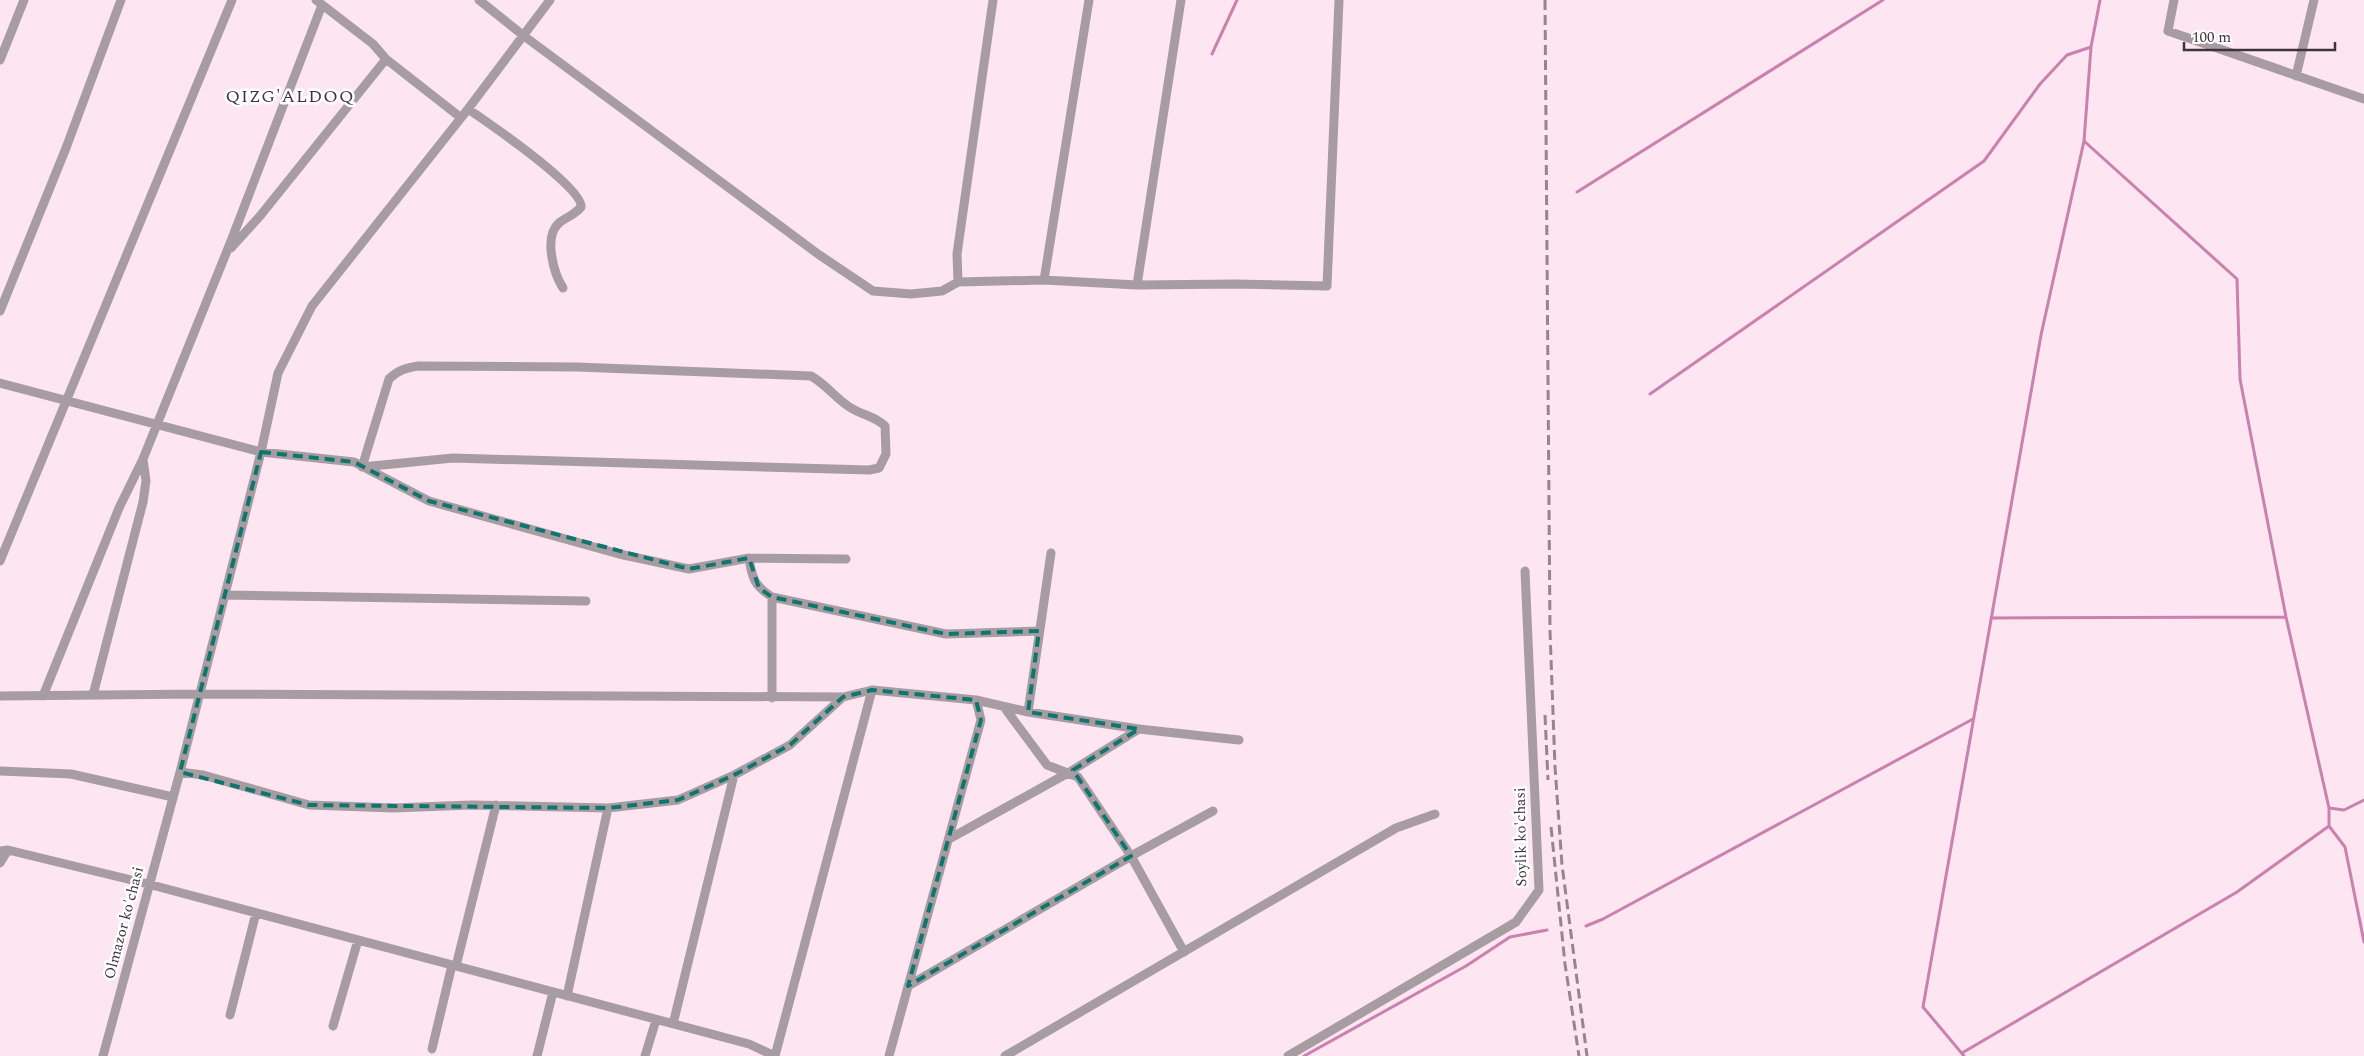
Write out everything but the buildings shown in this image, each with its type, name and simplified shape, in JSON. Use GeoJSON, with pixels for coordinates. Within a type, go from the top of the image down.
{"type":"FeatureCollection","features":[{"type":"Feature","properties":{"kind":"street"},"geometry":{"type":"LineString","coordinates":[[0,60],[24,0]]}},
{"type":"Feature","properties":{"kind":"street"},"geometry":{"type":"LineString","coordinates":[[0,312],[66,148],[121,0]]}},
{"type":"Feature","properties":{"kind":"street"},"geometry":{"type":"LineString","coordinates":[[0,560],[232,0]]}},
{"type":"Feature","properties":{"kind":"street"},"geometry":{"type":"LineString","coordinates":[[479,0],[524,36],[818,254],[873,291],[911,294],[942,291],[958,282],[1044,280],[1138,286],[1235,284],[1327,286],[1339,0]]}},
{"type":"Feature","properties":{"kind":"street","name":"Olmazor ko'chasi"},"geometry":{"type":"LineString","coordinates":[[106,1055],[148,884],[180,772],[226,596],[278,373],[312,306],[468,109],[550,0]]}},
{"type":"Feature","properties":{"kind":"street"},"geometry":{"type":"LineString","coordinates":[[958,282],[957,254],[992,0]]}},
{"type":"Feature","properties":{"kind":"street"},"geometry":{"type":"LineString","coordinates":[[1044,280],[1089,0]]}},
{"type":"Feature","properties":{"kind":"street"},"geometry":{"type":"LineString","coordinates":[[1138,286],[1181,0]]}},
{"type":"Feature","properties":{"kind":"street"},"geometry":{"type":"LineString","coordinates":[[2174,0],[2168,31],[2364,99]]}},
{"type":"Feature","properties":{"kind":"street"},"geometry":{"type":"LineString","coordinates":[[2296,76],[2314,0]]}},
{"type":"Feature","properties":{"kind":"street"},"geometry":{"type":"LineString","coordinates":[[43,696],[119,508],[143,459],[226,254],[319,2],[372,44],[386,59],[460,117]]}},
{"type":"Feature","properties":{"kind":"street"},"geometry":{"type":"LineString","coordinates":[[226,254],[260,216],[386,59]]}},
{"type":"Feature","properties":{"kind":"street"},"geometry":{"type":"LineString","coordinates":[[468,109],[548,168],[580,197],[581,207],[559,223],[553,233],[552,261],[556,277],[563,288]]}},
{"type":"Feature","properties":{"kind":"street"},"geometry":{"type":"LineString","coordinates":[[418,366],[578,367],[812,376],[823,382],[850,408],[879,420],[885,426],[886,440],[886,454],[879,468],[869,470],[453,458],[362,466],[389,379],[396,372],[418,366]]}},
{"type":"Feature","properties":{"kind":"street"},"geometry":{"type":"LineString","coordinates":[[0,383],[65,402],[261,452],[354,462],[429,500],[619,554],[689,569],[749,558],[846,559]]}},
{"type":"Feature","properties":{"kind":"street"},"geometry":{"type":"LineString","coordinates":[[93,695],[143,502],[146,481],[143,459]]}},
{"type":"Feature","properties":{"kind":"street"},"geometry":{"type":"LineString","coordinates":[[1028,712],[1051,553]]}},
{"type":"Feature","properties":{"kind":"street"},"geometry":{"type":"LineString","coordinates":[[749,558],[751,573],[759,588],[772,597],[946,634],[1039,631]]}},
{"type":"Feature","properties":{"kind":"street","name":"Soylik ko'chasi"},"geometry":{"type":"LineString","coordinates":[[1288,1056],[1516,922],[1539,890],[1525,571]]}},
{"type":"Feature","properties":{"kind":"street"},"geometry":{"type":"LineString","coordinates":[[226,596],[586,601]]}},
{"type":"Feature","properties":{"kind":"street"},"geometry":{"type":"LineString","coordinates":[[772,597],[772,698]]}},
{"type":"Feature","properties":{"kind":"street"},"geometry":{"type":"LineString","coordinates":[[0,696],[201,694],[772,698],[843,697],[872,690],[976,700],[1028,712],[1139,729],[1239,740]]}},
{"type":"Feature","properties":{"kind":"street"},"geometry":{"type":"LineString","coordinates":[[0,863],[4,851],[148,884],[749,1044],[775,1056],[872,690]]}},
{"type":"Feature","properties":{"kind":"street"},"geometry":{"type":"LineString","coordinates":[[180,772],[203,775],[309,805],[394,808],[496,805],[608,808],[678,800],[734,775],[790,745],[843,697]]}},
{"type":"Feature","properties":{"kind":"street"},"geometry":{"type":"LineString","coordinates":[[889,1056],[981,720],[976,700]]}},
{"type":"Feature","properties":{"kind":"street"},"geometry":{"type":"LineString","coordinates":[[1004,707],[1047,765],[1078,777],[1132,856],[1184,952]]}},
{"type":"Feature","properties":{"kind":"street"},"geometry":{"type":"LineString","coordinates":[[949,839],[1068,773],[1139,729]]}},
{"type":"Feature","properties":{"kind":"street"},"geometry":{"type":"LineString","coordinates":[[0,770],[71,774],[173,797]]}},
{"type":"Feature","properties":{"kind":"street"},"geometry":{"type":"LineString","coordinates":[[673,1024],[734,775]]}},
{"type":"Feature","properties":{"kind":"street"},"geometry":{"type":"LineString","coordinates":[[432,1049],[496,805]]}},
{"type":"Feature","properties":{"kind":"street"},"geometry":{"type":"LineString","coordinates":[[567,996],[608,808]]}},
{"type":"Feature","properties":{"kind":"street"},"geometry":{"type":"LineString","coordinates":[[908,986],[1213,811]]}},
{"type":"Feature","properties":{"kind":"street"},"geometry":{"type":"LineString","coordinates":[[1005,1056],[1396,828],[1435,814]]}},
{"type":"Feature","properties":{"kind":"street"},"geometry":{"type":"LineString","coordinates":[[230,1015],[256,913]]}},
{"type":"Feature","properties":{"kind":"street"},"geometry":{"type":"LineString","coordinates":[[333,1026],[358,940]]}},
{"type":"Feature","properties":{"kind":"street"},"geometry":{"type":"LineString","coordinates":[[536,1056],[553,992]]}},
{"type":"Feature","properties":{"kind":"street"},"geometry":{"type":"LineString","coordinates":[[645,1056],[656,1020]]}},
{"type":"Feature","properties":{"kind":"highlighted area"},"geometry":{"type":"Polygon","coordinates":[[[261,452],[354,462],[429,501],[689,569],[749,558],[759,588],[772,597],[946,634],[1039,631],[1028,712],[1139,729],[1073,770],[1131,856],[908,986],[981,720],[976,700],[872,690],[843,697],[790,745],[734,775],[678,800],[608,808],[309,805],[180,772],[261,452]]]}},
{"type":"Feature","properties":{"kind":"waterway"},"geometry":{"type":"LineString","coordinates":[[1212,54],[1237,0]]}},
{"type":"Feature","properties":{"kind":"waterway"},"geometry":{"type":"LineString","coordinates":[[1577,192],[1883,0]]}},
{"type":"Feature","properties":{"kind":"waterway"},"geometry":{"type":"LineString","coordinates":[[1964,1056],[1923,1007],[2041,335],[2084,141],[2091,47],[2100,0]]}},
{"type":"Feature","properties":{"kind":"waterway"},"geometry":{"type":"LineString","coordinates":[[1650,394],[1984,161],[2040,84],[2067,55],[2091,47]]}},
{"type":"Feature","properties":{"kind":"waterway"},"geometry":{"type":"LineString","coordinates":[[2084,141],[2237,279],[2240,379],[2286,617],[2329,808],[2329,826],[2345,847],[2364,942]]}},
{"type":"Feature","properties":{"kind":"waterway"},"geometry":{"type":"LineString","coordinates":[[1991,618],[2286,617]]}},
{"type":"Feature","properties":{"kind":"waterway"},"geometry":{"type":"LineString","coordinates":[[1586,926],[1603,919],[1973,719]]}},
{"type":"Feature","properties":{"kind":"waterway"},"geometry":{"type":"LineString","coordinates":[[2329,808],[2344,810],[2364,800]]}},
{"type":"Feature","properties":{"kind":"waterway"},"geometry":{"type":"LineString","coordinates":[[1962,1053],[2237,892],[2329,826]]}},
{"type":"Feature","properties":{"kind":"waterway"},"geometry":{"type":"LineString","coordinates":[[1304,1056],[1466,966],[1510,937],[1547,930]]}},
{"type":"Feature","properties":{"kind":"railway"},"geometry":{"type":"LineString","coordinates":[[1545,0],[1550,631],[1555,767],[1562,865],[1587,1056]]}},
{"type":"Feature","properties":{"kind":"railway"},"geometry":{"type":"LineString","coordinates":[[1545,715],[1548,780]]}},
{"type":"Feature","properties":{"kind":"railway"},"geometry":{"type":"LineString","coordinates":[[1551,827],[1565,964],[1579,1056]]}},
{"type":"Feature","properties":{"kind":"district","name":"QIZG'ALDOQ"},"geometry":{"type":"Point","coordinates":[290,96]}}]}
